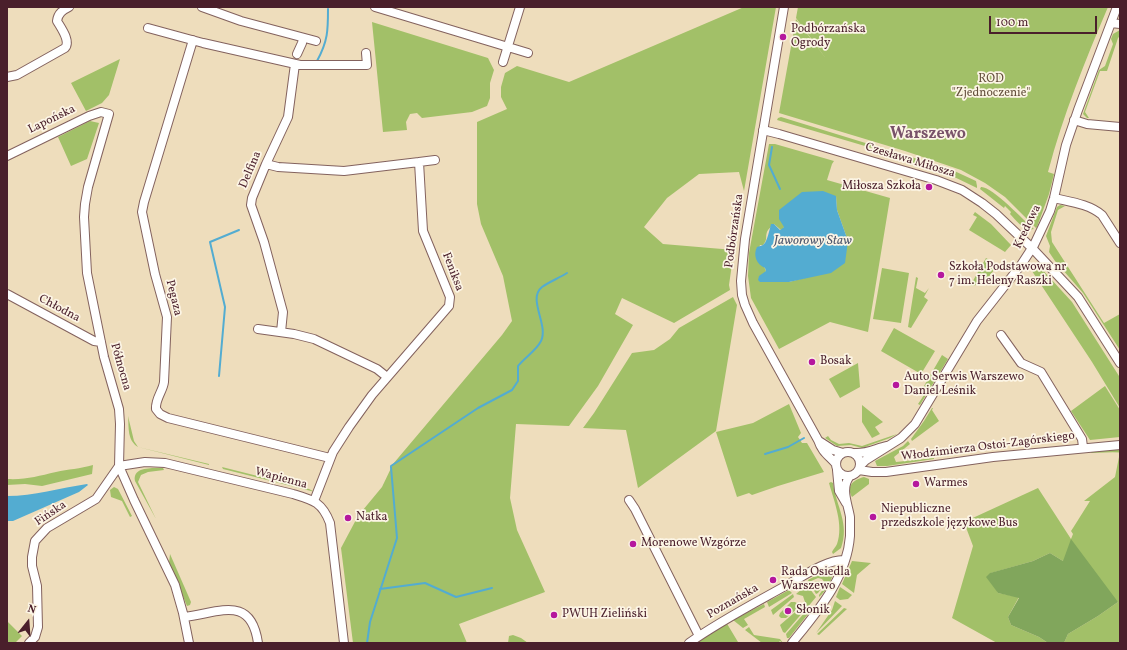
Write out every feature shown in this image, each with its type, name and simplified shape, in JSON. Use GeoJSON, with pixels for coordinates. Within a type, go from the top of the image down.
{"type":"FeatureCollection","features":[{"type":"Feature","properties":{"kind":"street"},"geometry":{"type":"LineString","coordinates":[[7,77],[17,75],[67,46],[67,42],[57,21],[57,17],[58,14],[69,7]]}},
{"type":"Feature","properties":{"kind":"street"},"geometry":{"type":"LineString","coordinates":[[202,7],[241,21],[316,41]]}},
{"type":"Feature","properties":{"kind":"street"},"geometry":{"type":"LineString","coordinates":[[375,7],[528,53]]}},
{"type":"Feature","properties":{"kind":"street"},"geometry":{"type":"LineString","coordinates":[[503,62],[520,7]]}},
{"type":"Feature","properties":{"kind":"street","name":"Podbórzańska"},"geometry":{"type":"LineString","coordinates":[[784,7],[763,130],[740,281],[742,295],[753,323],[819,441],[823,452],[836,467]]}},
{"type":"Feature","properties":{"kind":"street","name":"Kredowa"},"geometry":{"type":"LineString","coordinates":[[859,468],[864,462],[905,435],[918,420],[980,317],[1021,265],[1032,248],[1044,226],[1054,198],[1066,144],[1117,7]]}},
{"type":"Feature","properties":{"kind":"street"},"geometry":{"type":"LineString","coordinates":[[1111,23],[1120,24]]}},
{"type":"Feature","properties":{"kind":"street"},"geometry":{"type":"LineString","coordinates":[[148,28],[294,64],[367,64],[366,52]]}},
{"type":"Feature","properties":{"kind":"street"},"geometry":{"type":"LineString","coordinates":[[297,54],[303,38]]}},
{"type":"Feature","properties":{"kind":"street","name":"Pegaza"},"geometry":{"type":"LineString","coordinates":[[193,40],[142,212],[154,274],[165,309],[167,321],[163,391],[156,401],[156,409],[160,414],[168,418],[330,458]]}},
{"type":"Feature","properties":{"kind":"street","name":"Delfina"},"geometry":{"type":"LineString","coordinates":[[281,332],[283,312],[264,242],[251,205],[266,164],[288,117],[294,64]]}},
{"type":"Feature","properties":{"kind":"street","name":"Lapońska"},"geometry":{"type":"LineString","coordinates":[[7,156],[89,116],[102,112],[109,114]]}},
{"type":"Feature","properties":{"kind":"street","name":"Północna"},"geometry":{"type":"LineString","coordinates":[[109,114],[88,187],[84,217],[87,274],[104,356],[119,407],[120,466],[136,506],[173,581],[184,617],[189,643]]}},
{"type":"Feature","properties":{"kind":"street"},"geometry":{"type":"LineString","coordinates":[[1074,120],[1087,124],[1120,127]]}},
{"type":"Feature","properties":{"kind":"street","name":"Czesława Miłosza"},"geometry":{"type":"LineString","coordinates":[[763,130],[936,180],[970,195],[992,210],[1032,248],[1078,297],[1120,363]]}},
{"type":"Feature","properties":{"kind":"street"},"geometry":{"type":"LineString","coordinates":[[266,164],[278,167],[344,171],[435,160]]}},
{"type":"Feature","properties":{"kind":"street","name":"Feniksa"},"geometry":{"type":"LineString","coordinates":[[314,501],[325,476],[330,458],[356,418],[372,395],[449,306],[449,294],[423,231],[419,162]]}},
{"type":"Feature","properties":{"kind":"street"},"geometry":{"type":"LineString","coordinates":[[1054,198],[1086,206],[1098,212],[1102,215],[1120,243]]}},
{"type":"Feature","properties":{"kind":"street","name":"Chłodna"},"geometry":{"type":"LineString","coordinates":[[7,294],[94,341],[101,342]]}},
{"type":"Feature","properties":{"kind":"street"},"geometry":{"type":"LineString","coordinates":[[258,329],[306,336],[320,341],[377,369],[387,377]]}},
{"type":"Feature","properties":{"kind":"street"},"geometry":{"type":"LineString","coordinates":[[1001,335],[1021,363],[1041,372],[1082,439],[1083,447]]}},
{"type":"Feature","properties":{"kind":"street"},"geometry":{"type":"LineString","coordinates":[[819,441],[833,450],[843,453]]}},
{"type":"Feature","properties":{"kind":"street","name":"Włodzimierza Ostoi-Zagórskiego"},"geometry":{"type":"LineString","coordinates":[[859,468],[872,472],[886,472],[987,458],[1083,447],[1120,445]]}},
{"type":"Feature","properties":{"kind":"street","name":"Kredowa"},"geometry":{"type":"LineString","coordinates":[[855,453],[861,453],[888,446]]}},
{"type":"Feature","properties":{"kind":"street"},"geometry":{"type":"LineString","coordinates":[[792,643],[827,598],[837,580],[845,560],[849,545],[850,520],[846,504],[845,484],[850,476],[856,473],[859,468],[859,459],[855,453],[848,451],[838,456],[836,467],[838,492],[846,504]]}},
{"type":"Feature","properties":{"kind":"street","name":"Wapienna"},"geometry":{"type":"LineString","coordinates":[[120,466],[145,462],[169,464],[258,485],[314,501],[324,511],[330,523],[344,643]]}},
{"type":"Feature","properties":{"kind":"street","name":"Fińska"},"geometry":{"type":"LineString","coordinates":[[29,643],[35,637],[38,627],[37,586],[32,566],[35,541],[47,528],[96,499],[120,466]]}},
{"type":"Feature","properties":{"kind":"street"},"geometry":{"type":"LineString","coordinates":[[836,467],[843,475],[850,476]]}},
{"type":"Feature","properties":{"kind":"street","name":"Poznańska"},"geometry":{"type":"LineString","coordinates":[[629,500],[635,509],[699,636]]}},
{"type":"Feature","properties":{"kind":"street","name":"Poznańska"},"geometry":{"type":"LineString","coordinates":[[689,643],[726,618],[819,568],[838,560],[845,560]]}},
{"type":"Feature","properties":{"kind":"street"},"geometry":{"type":"LineString","coordinates":[[184,617],[229,610],[238,611],[245,614],[252,620],[258,643]]}},
{"type":"Feature","properties":{"kind":"green space"},"geometry":{"type":"Polygon","coordinates":[[[744,7],[776,7],[744,191],[739,172],[699,174],[667,198],[644,227],[663,244],[734,250],[729,285],[730,290],[674,323],[622,298],[615,314],[633,325],[598,386],[569,426],[516,424],[510,498],[517,530],[545,592],[459,624],[467,643],[353,643],[341,548],[358,516],[382,487],[393,464],[502,335],[512,321],[503,276],[481,224],[477,204],[477,122],[507,109],[501,97],[501,87],[505,73],[517,66],[569,82],[744,7]]]}},
{"type":"Feature","properties":{"kind":"green space","name":"ROD \"Zjednoczenie\""},"geometry":{"type":"Polygon","coordinates":[[[798,7],[1108,7],[1060,130],[1048,172],[1054,174],[1049,194],[1037,227],[1036,228],[1005,197],[985,183],[961,170],[905,151],[779,113],[796,19],[827,60],[796,18],[798,7]]]}},
{"type":"Feature","properties":{"kind":"green space"},"geometry":{"type":"Polygon","coordinates":[[[372,22],[488,58],[494,70],[490,83],[490,98],[487,106],[472,112],[422,118],[417,113],[410,114],[406,122],[407,130],[383,132],[372,22]]]}},
{"type":"Feature","properties":{"kind":"green space"},"geometry":{"type":"Polygon","coordinates":[[[1120,30],[1120,36],[1107,71],[1100,71],[1085,112],[1089,118],[1087,118],[1083,114],[1099,70],[1105,66],[1113,44],[1111,39],[1113,34],[1120,30]]]}},
{"type":"Feature","properties":{"kind":"green space"},"geometry":{"type":"Polygon","coordinates":[[[120,59],[109,95],[102,103],[86,111],[71,83],[120,59]]]}},
{"type":"Feature","properties":{"kind":"green space"},"geometry":{"type":"Polygon","coordinates":[[[781,117],[950,169],[976,181],[977,188],[948,174],[901,160],[892,154],[777,120],[781,117]]]}},
{"type":"Feature","properties":{"kind":"green space"},"geometry":{"type":"Polygon","coordinates":[[[90,121],[99,123],[87,159],[71,166],[58,137],[90,121]]]}},
{"type":"Feature","properties":{"kind":"green space"},"geometry":{"type":"Polygon","coordinates":[[[769,144],[775,144],[834,161],[827,180],[890,198],[868,332],[830,322],[779,349],[751,298],[748,276],[749,253],[769,144]],[[836,196],[781,230],[774,224],[768,230],[765,243],[760,245],[758,252],[757,259],[766,271],[761,282],[789,282],[808,277],[848,241],[837,210],[836,196]]]}},
{"type":"Feature","properties":{"kind":"green space"},"geometry":{"type":"Polygon","coordinates":[[[981,187],[993,192],[1034,229],[1027,229],[1020,225],[1005,206],[1004,208],[980,189],[981,187]]]}},
{"type":"Feature","properties":{"kind":"green space"},"geometry":{"type":"Polygon","coordinates":[[[1060,205],[1065,206],[1058,210],[1051,232],[1052,242],[1104,323],[1120,314],[1120,350],[1083,293],[1049,252],[1050,246],[1046,236],[1057,207],[1060,205]]]}},
{"type":"Feature","properties":{"kind":"green space"},"geometry":{"type":"Polygon","coordinates":[[[975,212],[991,224],[1011,245],[1005,252],[969,230],[977,217],[973,215],[975,212]]]}},
{"type":"Feature","properties":{"kind":"green space"},"geometry":{"type":"Polygon","coordinates":[[[986,258],[998,265],[983,284],[970,286],[986,258]]]}},
{"type":"Feature","properties":{"kind":"green space"},"geometry":{"type":"Polygon","coordinates":[[[1028,265],[1040,267],[1072,302],[1119,376],[1120,408],[1092,362],[1028,265]]]}},
{"type":"Feature","properties":{"kind":"green space"},"geometry":{"type":"Polygon","coordinates":[[[882,268],[909,273],[901,323],[873,319],[882,268]]]}},
{"type":"Feature","properties":{"kind":"green space"},"geometry":{"type":"Polygon","coordinates":[[[916,277],[918,278],[916,288],[925,293],[929,288],[924,297],[928,300],[911,328],[908,327],[916,277]]]}},
{"type":"Feature","properties":{"kind":"green space"},"geometry":{"type":"Polygon","coordinates":[[[733,297],[737,305],[716,431],[638,488],[626,430],[583,428],[632,353],[654,350],[670,339],[679,328],[733,297]]]}},
{"type":"Feature","properties":{"kind":"green space"},"geometry":{"type":"Polygon","coordinates":[[[894,328],[935,351],[921,374],[881,351],[894,328]]]}},
{"type":"Feature","properties":{"kind":"green space"},"geometry":{"type":"Polygon","coordinates":[[[942,355],[948,359],[920,405],[918,404],[928,389],[924,386],[942,355]]]}},
{"type":"Feature","properties":{"kind":"green space"},"geometry":{"type":"Polygon","coordinates":[[[858,363],[860,387],[840,398],[829,379],[858,363]]]}},
{"type":"Feature","properties":{"kind":"green space"},"geometry":{"type":"Polygon","coordinates":[[[1105,386],[1120,410],[1120,437],[1090,440],[1071,411],[1105,386]]]}},
{"type":"Feature","properties":{"kind":"green space"},"geometry":{"type":"Polygon","coordinates":[[[789,404],[801,433],[798,437],[802,443],[807,443],[824,472],[752,495],[749,493],[737,497],[716,432],[753,423],[789,404]]]}},
{"type":"Feature","properties":{"kind":"green space"},"geometry":{"type":"Polygon","coordinates":[[[862,405],[883,422],[875,427],[880,434],[872,438],[862,422],[862,405]]]}},
{"type":"Feature","properties":{"kind":"green space"},"geometry":{"type":"Polygon","coordinates":[[[932,408],[939,421],[912,441],[911,439],[932,408]]]}},
{"type":"Feature","properties":{"kind":"green space"},"geometry":{"type":"Polygon","coordinates":[[[128,416],[134,441],[138,447],[134,444],[130,437],[128,416]]]}},
{"type":"Feature","properties":{"kind":"green space"},"geometry":{"type":"Polygon","coordinates":[[[897,434],[862,448],[851,445],[837,446],[825,438],[828,436],[831,440],[839,444],[849,443],[862,446],[897,434]]]}},
{"type":"Feature","properties":{"kind":"green space"},"geometry":{"type":"Polygon","coordinates":[[[908,441],[910,444],[894,457],[896,462],[934,459],[887,466],[877,466],[875,461],[903,446],[908,441]]]}},
{"type":"Feature","properties":{"kind":"green space"},"geometry":{"type":"Polygon","coordinates":[[[138,447],[209,464],[209,465],[138,447]]]}},
{"type":"Feature","properties":{"kind":"green space"},"geometry":{"type":"Polygon","coordinates":[[[1120,448],[1120,452],[1091,453],[1092,450],[1120,448]]]}},
{"type":"Feature","properties":{"kind":"green space"},"geometry":{"type":"Polygon","coordinates":[[[1120,452],[1120,643],[1064,643],[1068,634],[1118,602],[1050,553],[1033,561],[991,573],[998,593],[1019,597],[1008,617],[1011,625],[1039,637],[1048,643],[997,643],[952,618],[973,546],[964,522],[1038,488],[1071,539],[1073,534],[1071,531],[1090,501],[1084,501],[1115,477],[1120,452]]]}},
{"type":"Feature","properties":{"kind":"green space"},"geometry":{"type":"Polygon","coordinates":[[[93,465],[92,474],[42,486],[25,484],[7,485],[7,479],[20,479],[93,465]]]}},
{"type":"Feature","properties":{"kind":"green space"},"geometry":{"type":"Polygon","coordinates":[[[222,467],[309,489],[315,492],[223,469],[222,467]]]}},
{"type":"Feature","properties":{"kind":"green space"},"geometry":{"type":"Polygon","coordinates":[[[149,468],[163,468],[164,470],[148,472],[141,475],[138,482],[156,519],[135,481],[135,476],[140,470],[149,468]]]}},
{"type":"Feature","properties":{"kind":"green space"},"geometry":{"type":"Polygon","coordinates":[[[864,477],[869,479],[869,484],[852,497],[850,487],[854,482],[864,477]]]}},
{"type":"Feature","properties":{"kind":"green space"},"geometry":{"type":"Polygon","coordinates":[[[829,483],[833,483],[842,515],[844,531],[841,548],[833,554],[832,552],[839,537],[839,521],[829,483]]]}},
{"type":"Feature","properties":{"kind":"green space"},"geometry":{"type":"Polygon","coordinates":[[[114,487],[118,489],[132,516],[130,517],[122,501],[111,497],[110,490],[114,487]]]}},
{"type":"Feature","properties":{"kind":"green space"},"geometry":{"type":"Polygon","coordinates":[[[1071,539],[1118,602],[1068,634],[1064,643],[1048,643],[1039,637],[1011,625],[1008,617],[1019,598],[998,593],[986,577],[990,573],[1033,561],[1050,553],[1063,561],[1071,539]]]}},
{"type":"Feature","properties":{"kind":"green space"},"geometry":{"type":"Polygon","coordinates":[[[170,554],[191,602],[190,605],[187,606],[169,563],[170,554]]]}},
{"type":"Feature","properties":{"kind":"green space"},"geometry":{"type":"Polygon","coordinates":[[[852,561],[871,563],[857,575],[854,593],[842,584],[852,561]]]}},
{"type":"Feature","properties":{"kind":"green space"},"geometry":{"type":"Polygon","coordinates":[[[826,570],[831,571],[833,574],[828,587],[819,597],[825,583],[822,579],[818,578],[809,582],[808,580],[826,570]]]}},
{"type":"Feature","properties":{"kind":"green space"},"geometry":{"type":"Polygon","coordinates":[[[817,581],[821,582],[823,586],[816,594],[810,584],[817,581]]]}},
{"type":"Feature","properties":{"kind":"green space"},"geometry":{"type":"Polygon","coordinates":[[[807,585],[816,597],[807,608],[804,605],[805,602],[803,596],[796,594],[807,585]]]}},
{"type":"Feature","properties":{"kind":"green space"},"geometry":{"type":"Polygon","coordinates":[[[840,587],[852,595],[848,599],[840,600],[836,597],[840,587]]]}},
{"type":"Feature","properties":{"kind":"green space"},"geometry":{"type":"Polygon","coordinates":[[[789,590],[792,593],[769,607],[767,602],[789,590]]]}},
{"type":"Feature","properties":{"kind":"green space"},"geometry":{"type":"Polygon","coordinates":[[[793,594],[794,597],[773,615],[771,610],[793,594]]]}},
{"type":"Feature","properties":{"kind":"green space"},"geometry":{"type":"Polygon","coordinates":[[[835,601],[842,606],[816,633],[832,610],[835,601]]]}},
{"type":"Feature","properties":{"kind":"green space"},"geometry":{"type":"Polygon","coordinates":[[[791,602],[798,604],[797,609],[786,618],[781,618],[779,616],[780,613],[791,602]]]}},
{"type":"Feature","properties":{"kind":"green space"},"geometry":{"type":"Polygon","coordinates":[[[764,604],[765,607],[744,619],[748,625],[743,628],[733,620],[764,604]]]}},
{"type":"Feature","properties":{"kind":"green space"},"geometry":{"type":"Polygon","coordinates":[[[801,607],[804,611],[785,633],[783,632],[780,625],[801,607]]]}},
{"type":"Feature","properties":{"kind":"green space"},"geometry":{"type":"Polygon","coordinates":[[[844,608],[847,609],[819,635],[817,634],[844,608]]]}},
{"type":"Feature","properties":{"kind":"green space"},"geometry":{"type":"Polygon","coordinates":[[[806,611],[808,614],[789,638],[787,638],[786,634],[806,611]]]}},
{"type":"Feature","properties":{"kind":"green space"},"geometry":{"type":"Polygon","coordinates":[[[7,621],[22,636],[15,643],[7,643],[7,621]]]}},
{"type":"Feature","properties":{"kind":"green space"},"geometry":{"type":"Polygon","coordinates":[[[726,622],[738,642],[695,643],[726,622]]]}},
{"type":"Feature","properties":{"kind":"green space"},"geometry":{"type":"Polygon","coordinates":[[[749,627],[754,635],[780,639],[783,643],[780,641],[778,643],[762,643],[745,630],[749,627]]]}},
{"type":"Feature","properties":{"kind":"green space"},"geometry":{"type":"Polygon","coordinates":[[[513,635],[528,643],[508,643],[509,636],[513,635]]]}},
{"type":"Feature","properties":{"kind":"water","name":"Jaworowy Staw"},"geometry":{"type":"Polygon","coordinates":[[[823,191],[836,196],[837,210],[848,241],[845,263],[831,273],[789,282],[760,282],[758,280],[759,276],[766,271],[765,268],[757,262],[755,253],[757,247],[765,243],[771,224],[774,224],[780,230],[784,227],[779,219],[779,210],[802,192],[823,191]]]}},
{"type":"Feature","properties":{"kind":"water"},"geometry":{"type":"Polygon","coordinates":[[[88,485],[79,492],[13,521],[7,521],[7,496],[37,493],[88,485]]]}},
{"type":"Feature","properties":{"kind":"waterway"},"geometry":{"type":"LineString","coordinates":[[317,61],[327,35],[328,9]]}},
{"type":"Feature","properties":{"kind":"waterway"},"geometry":{"type":"LineString","coordinates":[[772,147],[769,165],[780,189]]}},
{"type":"Feature","properties":{"kind":"waterway"},"geometry":{"type":"LineString","coordinates":[[219,376],[225,307],[210,242],[239,230]]}},
{"type":"Feature","properties":{"kind":"waterway"},"geometry":{"type":"LineString","coordinates":[[391,466],[478,408],[512,390],[518,381],[518,366],[536,348],[543,335],[537,305],[538,292],[545,285],[567,273]]}},
{"type":"Feature","properties":{"kind":"waterway"},"geometry":{"type":"LineString","coordinates":[[765,454],[788,447],[804,438]]}},
{"type":"Feature","properties":{"kind":"waterway"},"geometry":{"type":"LineString","coordinates":[[367,643],[370,622],[397,538],[391,467]]}},
{"type":"Feature","properties":{"kind":"waterway"},"geometry":{"type":"LineString","coordinates":[[380,589],[425,583],[456,597],[492,588]]}},
{"type":"Feature","properties":{"kind":"place","name":"Podbórzańska Ogrody"},"geometry":{"type":"Point","coordinates":[783,37]}},
{"type":"Feature","properties":{"kind":"place","name":"Miłosza Szkoła"},"geometry":{"type":"Point","coordinates":[929,187]}},
{"type":"Feature","properties":{"kind":"place","name":"Szkoła Podstawowa nr 7 im. Heleny Raszki"},"geometry":{"type":"Point","coordinates":[941,275]}},
{"type":"Feature","properties":{"kind":"place","name":"Bosak"},"geometry":{"type":"Point","coordinates":[812,362]}},
{"type":"Feature","properties":{"kind":"place","name":"Auto Serwis Warszewo Daniel Leśnik"},"geometry":{"type":"Point","coordinates":[896,385]}},
{"type":"Feature","properties":{"kind":"place","name":"Warmes"},"geometry":{"type":"Point","coordinates":[916,484]}},
{"type":"Feature","properties":{"kind":"place","name":"Niepubliczne przedszkole językowe Bus"},"geometry":{"type":"Point","coordinates":[873,517]}},
{"type":"Feature","properties":{"kind":"place","name":"Natka"},"geometry":{"type":"Point","coordinates":[348,518]}},
{"type":"Feature","properties":{"kind":"place","name":"Morenowe Wzgórze"},"geometry":{"type":"Point","coordinates":[633,544]}},
{"type":"Feature","properties":{"kind":"place","name":"Rada Osiedla Warszewo"},"geometry":{"type":"Point","coordinates":[773,580]}},
{"type":"Feature","properties":{"kind":"place","name":"Słonik"},"geometry":{"type":"Point","coordinates":[788,611]}},
{"type":"Feature","properties":{"kind":"place","name":"PWUH Zieliński"},"geometry":{"type":"Point","coordinates":[554,615]}},
{"type":"Feature","properties":{"kind":"district","name":"Warszewo"},"geometry":{"type":"Point","coordinates":[928,135]}}]}
